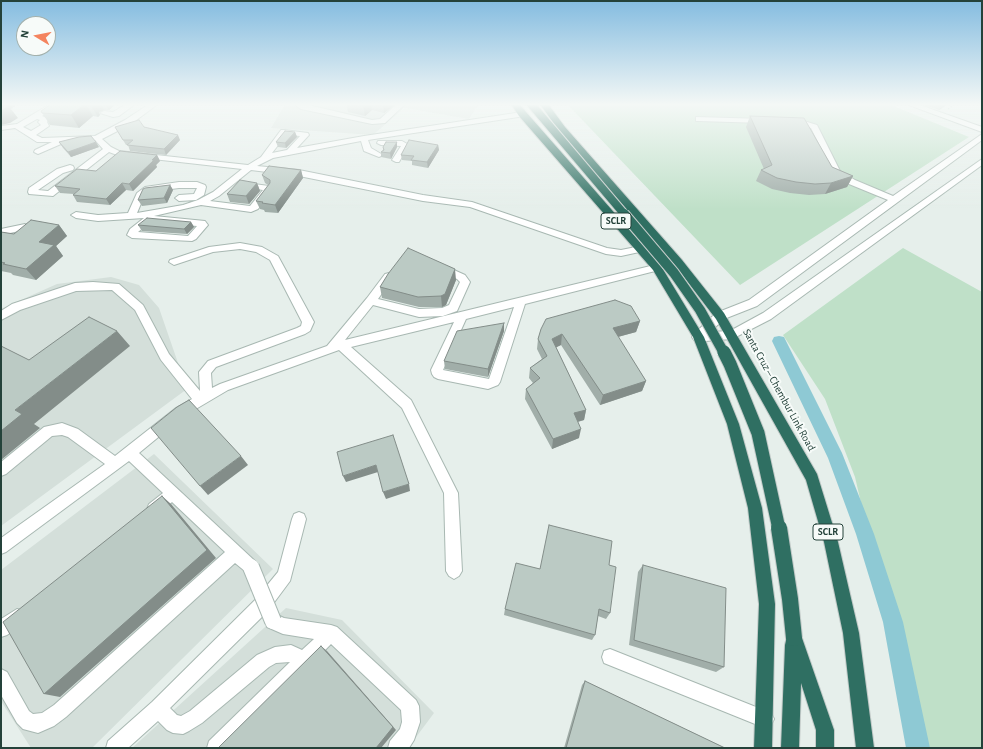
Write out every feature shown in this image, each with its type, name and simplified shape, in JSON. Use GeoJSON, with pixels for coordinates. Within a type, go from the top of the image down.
{"type":"FeatureCollection","features":[{"type":"Feature","properties":{"kind":"highway","name":"SCLR"},"geometry":{"type":"LineString","coordinates":[[544,139],[657,268],[698,337],[734,424],[755,508],[767,604],[763,748]]}},
{"type":"Feature","properties":{"kind":"highway"},"geometry":{"type":"LineString","coordinates":[[561,139],[674,273],[700,310],[730,364],[758,433],[777,516],[790,599],[794,638],[790,748]]}},
{"type":"Feature","properties":{"kind":"highway","name":"Santa Cruz – Chembur Link Road"},"geometry":{"type":"LineString","coordinates":[[570,139],[678,262],[720,316],[812,478],[831,542],[851,633],[865,748]]}},
{"type":"Feature","properties":{"kind":"highway"},"geometry":{"type":"LineString","coordinates":[[794,638],[825,730],[825,748]]}},
{"type":"Feature","properties":{"kind":"street"},"geometry":{"type":"LineString","coordinates":[[38,139],[64,139]]}},
{"type":"Feature","properties":{"kind":"street"},"geometry":{"type":"LineString","coordinates":[[38,152],[64,139]]}},
{"type":"Feature","properties":{"kind":"street"},"geometry":{"type":"LineString","coordinates":[[98,139],[108,149],[117,153],[299,173],[423,198],[472,205],[606,251],[621,253],[641,249]]}},
{"type":"Feature","properties":{"kind":"street"},"geometry":{"type":"LineString","coordinates":[[264,159],[278,139]]}},
{"type":"Feature","properties":{"kind":"street"},"geometry":{"type":"LineString","coordinates":[[290,152],[302,139]]}},
{"type":"Feature","properties":{"kind":"street"},"geometry":{"type":"LineString","coordinates":[[220,205],[250,167],[264,159],[290,152],[376,139]]}},
{"type":"Feature","properties":{"kind":"street"},"geometry":{"type":"LineString","coordinates":[[820,139],[837,172],[852,182],[894,200]]}},
{"type":"Feature","properties":{"kind":"street"},"geometry":{"type":"LineString","coordinates":[[698,337],[720,316],[754,303],[978,139]]}},
{"type":"Feature","properties":{"kind":"street"},"geometry":{"type":"LineString","coordinates":[[364,141],[367,149],[379,155]]}},
{"type":"Feature","properties":{"kind":"street"},"geometry":{"type":"LineString","coordinates":[[364,141],[404,144],[405,145],[396,160]]}},
{"type":"Feature","properties":{"kind":"street"},"geometry":{"type":"LineString","coordinates":[[70,168],[60,170],[32,190],[32,192],[50,194],[108,149]]}},
{"type":"Feature","properties":{"kind":"street"},"geometry":{"type":"LineString","coordinates":[[698,337],[732,335],[767,316],[982,161]]}},
{"type":"Feature","properties":{"kind":"street"},"geometry":{"type":"LineString","coordinates":[[131,216],[141,193],[149,188],[197,185],[202,187],[202,190]]}},
{"type":"Feature","properties":{"kind":"street"},"geometry":{"type":"LineString","coordinates":[[76,215],[98,218],[131,216],[149,217],[202,223],[203,225],[194,237],[188,239],[132,235],[135,229],[149,217],[201,202],[232,188]]}},
{"type":"Feature","properties":{"kind":"street"},"geometry":{"type":"LineString","coordinates":[[201,202],[251,209],[255,207],[268,190],[266,188],[232,188],[202,190]]}},
{"type":"Feature","properties":{"kind":"street"},"geometry":{"type":"LineString","coordinates":[[179,198],[196,197],[200,195],[202,190]]}},
{"type":"Feature","properties":{"kind":"street"},"geometry":{"type":"LineString","coordinates":[[1,232],[25,227]]}},
{"type":"Feature","properties":{"kind":"street"},"geometry":{"type":"LineString","coordinates":[[174,262],[212,249],[240,246],[259,249],[274,258],[308,322],[306,328],[301,331],[212,364],[205,372],[204,399]]}},
{"type":"Feature","properties":{"kind":"street"},"geometry":{"type":"LineString","coordinates":[[1,547],[114,463],[130,453],[180,412],[224,387],[337,347],[678,262]]}},
{"type":"Feature","properties":{"kind":"street"},"geometry":{"type":"LineString","coordinates":[[371,301],[419,313],[443,312],[453,308],[465,282],[461,277],[432,264]]}},
{"type":"Feature","properties":{"kind":"street"},"geometry":{"type":"LineString","coordinates":[[337,347],[396,267]]}},
{"type":"Feature","properties":{"kind":"street"},"geometry":{"type":"LineString","coordinates":[[1,316],[16,307],[75,287],[115,287],[139,308],[165,357],[204,399]]}},
{"type":"Feature","properties":{"kind":"street"},"geometry":{"type":"LineString","coordinates":[[462,316],[437,370],[438,374],[488,384],[494,382],[521,301]]}},
{"type":"Feature","properties":{"kind":"street"},"geometry":{"type":"LineString","coordinates":[[412,328],[419,313]]}},
{"type":"Feature","properties":{"kind":"street"},"geometry":{"type":"LineString","coordinates":[[498,326],[513,324]]}},
{"type":"Feature","properties":{"kind":"street"},"geometry":{"type":"LineString","coordinates":[[453,335],[468,332]]}},
{"type":"Feature","properties":{"kind":"street"},"geometry":{"type":"LineString","coordinates":[[337,347],[407,404],[451,493],[454,571]]}},
{"type":"Feature","properties":{"kind":"street"},"geometry":{"type":"LineString","coordinates":[[1,470],[48,431],[62,429],[74,433],[114,463]]}},
{"type":"Feature","properties":{"kind":"street"},"geometry":{"type":"LineString","coordinates":[[130,453],[251,567],[273,621],[283,626],[331,633],[410,706],[411,722],[408,734],[397,748]]}},
{"type":"Feature","properties":{"kind":"street"},"geometry":{"type":"LineString","coordinates":[[143,517],[173,494]]}},
{"type":"Feature","properties":{"kind":"street"},"geometry":{"type":"LineString","coordinates":[[115,748],[158,708],[261,606],[285,576],[299,519]]}},
{"type":"Feature","properties":{"kind":"street"},"geometry":{"type":"LineString","coordinates":[[1,678],[22,717],[30,723],[38,724],[48,720],[60,711],[235,553]]}},
{"type":"Feature","properties":{"kind":"street"},"geometry":{"type":"LineString","coordinates":[[1,629],[30,607]]}},
{"type":"Feature","properties":{"kind":"street"},"geometry":{"type":"LineString","coordinates":[[216,748],[331,633]]}},
{"type":"Feature","properties":{"kind":"street"},"geometry":{"type":"LineString","coordinates":[[158,708],[173,724],[183,725],[196,717],[263,661],[275,655],[291,653],[304,661]]}},
{"type":"Feature","properties":{"kind":"street"},"geometry":{"type":"LineString","coordinates":[[610,657],[765,719]]}},
{"type":"Feature","properties":{"kind":"shaded area"},"geometry":{"type":"Polygon","coordinates":[[[111,277],[139,285],[159,308],[187,389],[1,526],[1,307],[3,308],[57,284],[111,277]]]}},
{"type":"Feature","properties":{"kind":"shaded area"},"geometry":{"type":"Polygon","coordinates":[[[154,454],[273,569],[92,748],[31,748],[1,701],[1,570],[154,454]]]}},
{"type":"Feature","properties":{"kind":"shaded area"},"geometry":{"type":"Polygon","coordinates":[[[286,608],[342,620],[434,713],[408,748],[132,748],[286,608]]]}},
{"type":"Feature","properties":{"kind":"green space"},"geometry":{"type":"Polygon","coordinates":[[[600,139],[966,139],[740,285],[600,139]]]}},
{"type":"Feature","properties":{"kind":"green space"},"geometry":{"type":"Polygon","coordinates":[[[903,248],[982,292],[982,748],[918,748],[855,477],[825,399],[783,335],[903,248]]]}},
{"type":"Feature","properties":{"kind":"building"},"geometry":{"type":"Polygon","coordinates":[[[71,139],[93,139],[96,142],[68,152],[59,142],[71,139]]]}},
{"type":"Feature","properties":{"kind":"building"},"geometry":{"type":"Polygon","coordinates":[[[122,139],[174,139],[164,149],[127,145],[133,140],[122,139]]]}},
{"type":"Feature","properties":{"kind":"building"},"geometry":{"type":"Polygon","coordinates":[[[278,139],[289,139],[285,143],[276,142],[278,139]]]}},
{"type":"Feature","properties":{"kind":"building"},"geometry":{"type":"Polygon","coordinates":[[[760,139],[816,139],[832,167],[853,176],[831,183],[815,184],[796,182],[777,178],[761,170],[772,165],[760,139]]]}},
{"type":"Feature","properties":{"kind":"building"},"geometry":{"type":"Polygon","coordinates":[[[409,140],[438,145],[427,162],[411,160],[414,156],[401,155],[409,140]]]}},
{"type":"Feature","properties":{"kind":"building"},"geometry":{"type":"Polygon","coordinates":[[[386,142],[397,142],[390,153],[381,152],[384,150],[383,147],[386,142]]]}},
{"type":"Feature","properties":{"kind":"building"},"geometry":{"type":"Polygon","coordinates":[[[120,151],[157,155],[152,160],[154,160],[129,184],[122,183],[106,199],[73,195],[80,189],[55,186],[77,169],[96,171],[120,151]]]}},
{"type":"Feature","properties":{"kind":"building"},"geometry":{"type":"Polygon","coordinates":[[[269,166],[301,170],[275,205],[256,201],[270,183],[270,180],[262,175],[269,166]]]}},
{"type":"Feature","properties":{"kind":"building"},"geometry":{"type":"Polygon","coordinates":[[[240,180],[257,183],[246,196],[227,194],[240,180]]]}},
{"type":"Feature","properties":{"kind":"building"},"geometry":{"type":"Polygon","coordinates":[[[170,185],[164,198],[138,200],[143,189],[145,188],[170,185]]]}},
{"type":"Feature","properties":{"kind":"building"},"geometry":{"type":"Polygon","coordinates":[[[147,218],[191,222],[184,229],[138,225],[147,218]]]}},
{"type":"Feature","properties":{"kind":"building"},"geometry":{"type":"Polygon","coordinates":[[[31,220],[59,225],[39,242],[54,245],[26,269],[3,264],[5,263],[1,262],[1,232],[14,234],[31,220]]]}},
{"type":"Feature","properties":{"kind":"building"},"geometry":{"type":"Polygon","coordinates":[[[408,248],[455,269],[445,294],[441,296],[418,297],[380,287],[408,248]]]}},
{"type":"Feature","properties":{"kind":"building"},"geometry":{"type":"Polygon","coordinates":[[[615,300],[631,306],[640,321],[613,328],[646,381],[603,395],[562,334],[552,339],[586,410],[574,413],[581,429],[553,439],[526,389],[540,378],[530,368],[547,356],[538,339],[541,329],[546,319],[615,300]]]}},
{"type":"Feature","properties":{"kind":"building"},"geometry":{"type":"Polygon","coordinates":[[[89,317],[117,331],[15,410],[22,414],[1,431],[1,346],[29,360],[89,317]]]}},
{"type":"Feature","properties":{"kind":"building"},"geometry":{"type":"Polygon","coordinates":[[[504,323],[488,369],[444,361],[457,331],[504,323]]]}},
{"type":"Feature","properties":{"kind":"building"},"geometry":{"type":"Polygon","coordinates":[[[189,400],[241,456],[200,486],[151,428],[177,407],[189,400]]]}},
{"type":"Feature","properties":{"kind":"building"},"geometry":{"type":"Polygon","coordinates":[[[393,435],[409,484],[383,492],[376,465],[343,476],[337,452],[393,435]]]}},
{"type":"Feature","properties":{"kind":"building"},"geometry":{"type":"Polygon","coordinates":[[[162,496],[207,550],[44,694],[3,622],[162,496]]]}},
{"type":"Feature","properties":{"kind":"building"},"geometry":{"type":"Polygon","coordinates":[[[549,525],[612,541],[609,565],[616,567],[610,613],[599,609],[595,635],[505,609],[516,563],[540,569],[549,525]]]}},
{"type":"Feature","properties":{"kind":"building"},"geometry":{"type":"Polygon","coordinates":[[[643,565],[726,588],[724,667],[634,640],[643,565]]]}},
{"type":"Feature","properties":{"kind":"building"},"geometry":{"type":"Polygon","coordinates":[[[321,646],[393,727],[376,748],[218,748],[321,646]]]}},
{"type":"Feature","properties":{"kind":"building"},"geometry":{"type":"Polygon","coordinates":[[[585,681],[725,748],[566,748],[585,681]]]}},
{"type":"Feature","properties":{"kind":"waterway"},"geometry":{"type":"LineString","coordinates":[[779,341],[836,458],[865,534],[893,622],[918,748]]}}]}
